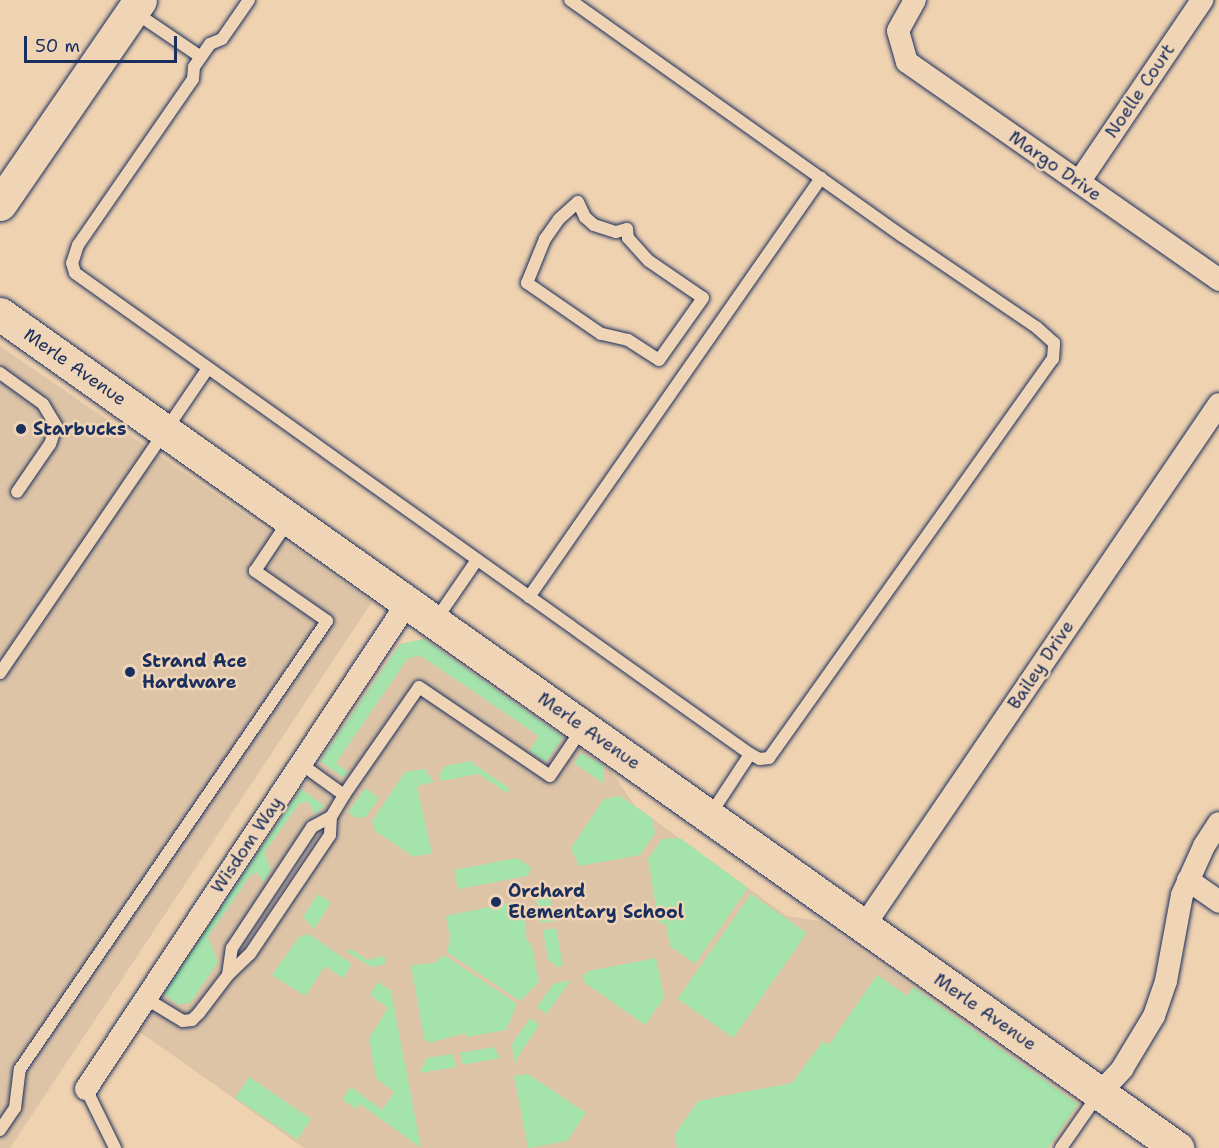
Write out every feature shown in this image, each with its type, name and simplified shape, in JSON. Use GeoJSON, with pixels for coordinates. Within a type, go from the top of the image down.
{"type":"FeatureCollection","features":[{"type":"Feature","properties":{"kind":"street","name":"Margo Drive"},"geometry":{"type":"LineString","coordinates":[[915,0],[902,20],[899,44],[907,62],[1219,280]]}},
{"type":"Feature","properties":{"kind":"street","name":"Noelle Court"},"geometry":{"type":"LineString","coordinates":[[1079,182],[1202,0]]}},
{"type":"Feature","properties":{"kind":"street"},"geometry":{"type":"LineString","coordinates":[[0,204],[136,5]]}},
{"type":"Feature","properties":{"kind":"street","name":"Merle Avenue"},"geometry":{"type":"LineString","coordinates":[[0,314],[1177,1148]]}},
{"type":"Feature","properties":{"kind":"street","name":"Bailey Drive"},"geometry":{"type":"LineString","coordinates":[[864,926],[1219,404]]}},
{"type":"Feature","properties":{"kind":"street","name":"Wisdom Way"},"geometry":{"type":"LineString","coordinates":[[86,1089],[408,602]]}},
{"type":"Feature","properties":{"kind":"street"},"geometry":{"type":"LineString","coordinates":[[1100,1093],[1122,1069],[1154,1016],[1166,981],[1188,880],[1219,823]]}},
{"type":"Feature","properties":{"kind":"street"},"geometry":{"type":"LineString","coordinates":[[1188,880],[1219,902]]}},
{"type":"Feature","properties":{"kind":"lane"},"geometry":{"type":"LineString","coordinates":[[249,0],[222,39],[210,44],[194,67],[193,80],[78,245],[72,263],[75,273],[207,370],[760,759],[776,752],[1055,352],[1054,343],[1036,327],[570,0]]}},
{"type":"Feature","properties":{"kind":"lane"},"geometry":{"type":"LineString","coordinates":[[136,5],[201,57]]}},
{"type":"Feature","properties":{"kind":"lane"},"geometry":{"type":"LineString","coordinates":[[529,597],[821,178]]}},
{"type":"Feature","properties":{"kind":"lane"},"geometry":{"type":"LineString","coordinates":[[578,202],[585,217],[594,225],[616,232],[627,229],[628,238],[649,261],[703,297],[659,360],[655,359],[628,340],[601,334],[527,283],[545,239],[559,219],[578,202]]}},
{"type":"Feature","properties":{"kind":"lane"},"geometry":{"type":"LineString","coordinates":[[0,673],[163,429],[207,370]]}},
{"type":"Feature","properties":{"kind":"lane"},"geometry":{"type":"LineString","coordinates":[[0,373],[43,404],[56,426],[50,444],[17,492]]}},
{"type":"Feature","properties":{"kind":"lane"},"geometry":{"type":"LineString","coordinates":[[0,1130],[15,1108],[20,1069],[327,621],[255,571],[290,519]]}},
{"type":"Feature","properties":{"kind":"lane"},"geometry":{"type":"LineString","coordinates":[[435,622],[477,560]]}},
{"type":"Feature","properties":{"kind":"lane"},"geometry":{"type":"LineString","coordinates":[[228,975],[232,948],[312,826],[330,817],[419,687],[550,776],[584,727]]}},
{"type":"Feature","properties":{"kind":"lane"},"geometry":{"type":"LineString","coordinates":[[709,816],[750,754]]}},
{"type":"Feature","properties":{"kind":"lane"},"geometry":{"type":"LineString","coordinates":[[301,764],[344,795]]}},
{"type":"Feature","properties":{"kind":"lane"},"geometry":{"type":"LineString","coordinates":[[145,998],[174,1017],[192,1020],[228,975],[250,954],[330,835],[330,817]]}},
{"type":"Feature","properties":{"kind":"lane"},"geometry":{"type":"LineString","coordinates":[[86,1089],[114,1148]]}},
{"type":"Feature","properties":{"kind":"lane"},"geometry":{"type":"LineString","coordinates":[[1061,1148],[1100,1093]]}},
{"type":"Feature","properties":{"kind":"shaded area"},"geometry":{"type":"Polygon","coordinates":[[[0,346],[372,602],[10,1148],[0,1148],[0,346]]]}},
{"type":"Feature","properties":{"kind":"shaded area","name":"Orchard Elementary School"},"geometry":{"type":"Polygon","coordinates":[[[424,639],[611,771],[635,806],[787,916],[820,921],[1078,1104],[1048,1148],[304,1148],[137,1030],[400,644],[424,639]]]}},
{"type":"Feature","properties":{"kind":"green space"},"geometry":{"type":"Polygon","coordinates":[[[424,639],[563,737],[546,762],[529,751],[539,736],[421,656],[408,658],[336,763],[348,772],[344,778],[320,761],[400,644],[424,639]]]}},
{"type":"Feature","properties":{"kind":"green space"},"geometry":{"type":"Polygon","coordinates":[[[581,753],[603,765],[603,783],[574,763],[581,753]]]}},
{"type":"Feature","properties":{"kind":"green space"},"geometry":{"type":"Polygon","coordinates":[[[470,761],[510,789],[507,793],[479,774],[441,781],[440,774],[445,766],[470,761]]]}},
{"type":"Feature","properties":{"kind":"green space"},"geometry":{"type":"Polygon","coordinates":[[[425,769],[434,782],[417,786],[432,853],[414,857],[375,831],[372,821],[405,772],[425,769]]]}},
{"type":"Feature","properties":{"kind":"green space"},"geometry":{"type":"Polygon","coordinates":[[[365,788],[379,798],[366,817],[357,818],[348,812],[365,788]]]}},
{"type":"Feature","properties":{"kind":"green space"},"geometry":{"type":"Polygon","coordinates":[[[301,789],[325,806],[315,814],[308,801],[299,804],[264,853],[271,870],[263,882],[257,872],[249,877],[208,937],[218,962],[191,1002],[178,1005],[163,993],[301,789]]]}},
{"type":"Feature","properties":{"kind":"green space"},"geometry":{"type":"Polygon","coordinates":[[[620,796],[652,818],[655,833],[640,855],[579,866],[571,848],[604,799],[620,796]]]}},
{"type":"Feature","properties":{"kind":"green space"},"geometry":{"type":"Polygon","coordinates":[[[680,838],[748,888],[695,964],[670,946],[666,923],[659,924],[648,859],[662,839],[680,838]]]}},
{"type":"Feature","properties":{"kind":"green space"},"geometry":{"type":"Polygon","coordinates":[[[517,858],[532,868],[527,876],[458,889],[454,870],[517,858]]]}},
{"type":"Feature","properties":{"kind":"green space"},"geometry":{"type":"Polygon","coordinates":[[[547,883],[555,921],[541,923],[536,899],[547,883]]]}},
{"type":"Feature","properties":{"kind":"green space"},"geometry":{"type":"Polygon","coordinates":[[[318,894],[331,903],[314,929],[303,917],[318,894]]]}},
{"type":"Feature","properties":{"kind":"green space"},"geometry":{"type":"Polygon","coordinates":[[[751,894],[807,933],[733,1038],[678,999],[751,894]]]}},
{"type":"Feature","properties":{"kind":"green space"},"geometry":{"type":"Polygon","coordinates":[[[514,902],[523,906],[527,943],[531,942],[539,982],[520,1001],[447,952],[450,939],[446,916],[514,902]]]}},
{"type":"Feature","properties":{"kind":"green space"},"geometry":{"type":"Polygon","coordinates":[[[556,928],[563,966],[557,967],[548,960],[543,930],[556,928]]]}},
{"type":"Feature","properties":{"kind":"green space"},"geometry":{"type":"Polygon","coordinates":[[[309,934],[352,964],[343,978],[325,966],[305,996],[272,975],[299,937],[309,934]]]}},
{"type":"Feature","properties":{"kind":"green space"},"geometry":{"type":"Polygon","coordinates":[[[350,948],[367,960],[384,956],[386,964],[371,967],[347,952],[350,948]]]}},
{"type":"Feature","properties":{"kind":"green space"},"geometry":{"type":"Polygon","coordinates":[[[444,955],[517,1004],[506,1030],[467,1037],[465,1033],[430,1043],[424,1039],[411,965],[434,963],[444,955]]]}},
{"type":"Feature","properties":{"kind":"green space"},"geometry":{"type":"Polygon","coordinates":[[[656,958],[664,998],[645,1025],[584,982],[583,976],[588,971],[656,958]]]}},
{"type":"Feature","properties":{"kind":"green space"},"geometry":{"type":"Polygon","coordinates":[[[877,975],[907,996],[913,987],[1078,1104],[1048,1148],[677,1148],[675,1134],[698,1101],[792,1083],[823,1041],[829,1045],[877,975]]]}},
{"type":"Feature","properties":{"kind":"green space"},"geometry":{"type":"Polygon","coordinates":[[[571,980],[546,1014],[537,1007],[553,984],[571,980]]]}},
{"type":"Feature","properties":{"kind":"green space"},"geometry":{"type":"Polygon","coordinates":[[[378,982],[391,991],[421,1148],[360,1104],[356,1109],[342,1099],[351,1087],[382,1110],[394,1092],[376,1078],[369,1038],[388,1008],[370,995],[378,982]]]}},
{"type":"Feature","properties":{"kind":"green space"},"geometry":{"type":"Polygon","coordinates":[[[530,1018],[539,1025],[514,1063],[512,1044],[530,1018]]]}},
{"type":"Feature","properties":{"kind":"green space"},"geometry":{"type":"Polygon","coordinates":[[[494,1047],[500,1058],[463,1065],[460,1053],[494,1047]]]}},
{"type":"Feature","properties":{"kind":"green space"},"geometry":{"type":"Polygon","coordinates":[[[453,1054],[456,1067],[419,1073],[427,1058],[453,1054]]]}},
{"type":"Feature","properties":{"kind":"green space"},"geometry":{"type":"Polygon","coordinates":[[[528,1074],[586,1113],[567,1141],[528,1148],[514,1076],[528,1074]]]}},
{"type":"Feature","properties":{"kind":"green space"},"geometry":{"type":"Polygon","coordinates":[[[249,1077],[311,1119],[297,1140],[235,1098],[249,1077]]]}},
{"type":"Feature","properties":{"kind":"place","name":"Starbucks"},"geometry":{"type":"Point","coordinates":[21,429]}},
{"type":"Feature","properties":{"kind":"place","name":"Strand Ace Hardware"},"geometry":{"type":"Point","coordinates":[130,672]}},
{"type":"Feature","properties":{"kind":"place","name":"Orchard Elementary School"},"geometry":{"type":"Point","coordinates":[496,902]}}]}
